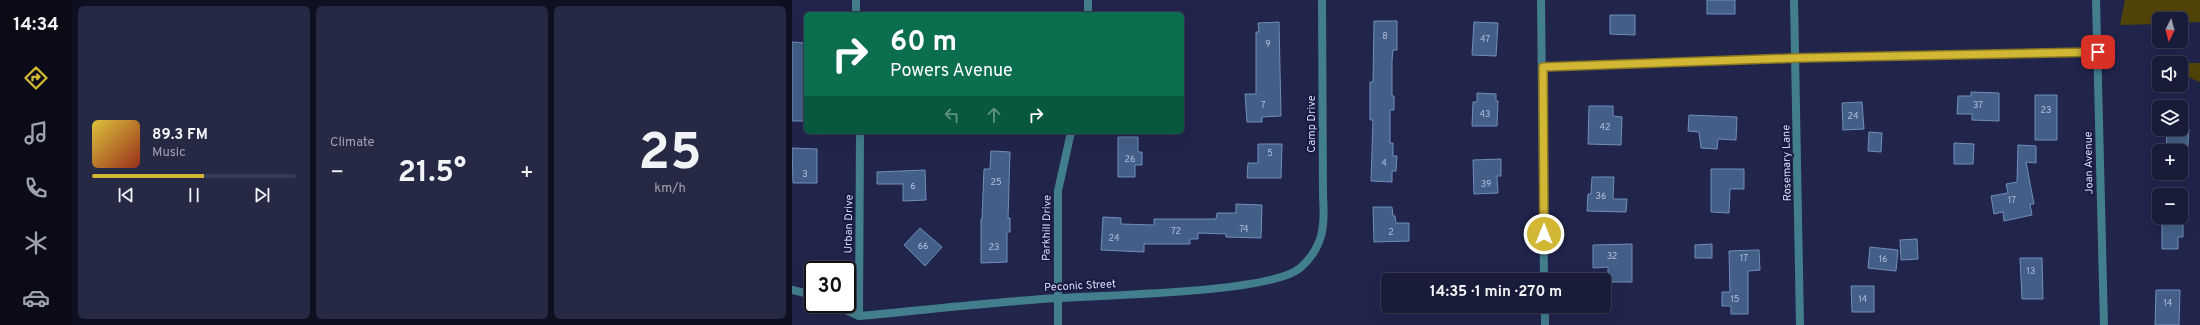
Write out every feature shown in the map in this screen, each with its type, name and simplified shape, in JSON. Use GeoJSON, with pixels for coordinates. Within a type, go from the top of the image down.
{"type":"FeatureCollection","features":[{"type":"Feature","properties":{"kind":"street"},"geometry":{"type":"LineString","coordinates":[[856,0],[856,12]]}},
{"type":"Feature","properties":{"kind":"street"},"geometry":{"type":"LineString","coordinates":[[1088,0],[1088,12]]}},
{"type":"Feature","properties":{"kind":"street","name":"Camp Drive"},"geometry":{"type":"LineString","coordinates":[[1318,247],[1325,222],[1323,196],[1322,0]]}},
{"type":"Feature","properties":{"kind":"street"},"geometry":{"type":"LineString","coordinates":[[1541,0],[1543,67],[1544,273]]}},
{"type":"Feature","properties":{"kind":"street","name":"Rosemary Lane"},"geometry":{"type":"LineString","coordinates":[[1794,0],[1800,325]]}},
{"type":"Feature","properties":{"kind":"street","name":"Joan Avenue"},"geometry":{"type":"LineString","coordinates":[[2096,0],[2104,325]]}},
{"type":"Feature","properties":{"kind":"street"},"geometry":{"type":"LineString","coordinates":[[1543,67],[1796,58],[2098,52]]}},
{"type":"Feature","properties":{"kind":"street","name":"Urban Drive"},"geometry":{"type":"LineString","coordinates":[[859,316],[860,134]]}},
{"type":"Feature","properties":{"kind":"street","name":"Parkhill Drive"},"geometry":{"type":"LineString","coordinates":[[1058,325],[1058,191],[1071,134]]}},
{"type":"Feature","properties":{"kind":"street","name":"Peconic Street"},"geometry":{"type":"LineString","coordinates":[[852,313],[859,316],[1057,298],[1147,293],[1231,286],[1275,279],[1300,268],[1318,247]]}},
{"type":"Feature","properties":{"kind":"street"},"geometry":{"type":"LineString","coordinates":[[792,290],[804,293]]}},
{"type":"Feature","properties":{"kind":"street"},"geometry":{"type":"LineString","coordinates":[[1545,313],[1545,325]]}},
{"type":"Feature","properties":{"kind":"shaded area"},"geometry":{"type":"Polygon","coordinates":[[[2125,0],[2200,0],[2200,22],[2188,23],[2188,12],[2152,12],[2152,24],[2120,25],[2125,0]]]}},
{"type":"Feature","properties":{"kind":"shaded area"},"geometry":{"type":"Polygon","coordinates":[[[2188,63],[2200,63],[2200,82],[2188,77],[2188,63]]]}},
{"type":"Feature","properties":{"kind":"building"},"geometry":{"type":"Polygon","coordinates":[[[1707,0],[1735,0],[1735,14],[1707,14],[1707,0]]]}},
{"type":"Feature","properties":{"kind":"building"},"geometry":{"type":"Polygon","coordinates":[[[1610,15],[1635,15],[1635,35],[1610,34],[1610,15]]]}},
{"type":"Feature","properties":{"kind":"building"},"geometry":{"type":"Polygon","coordinates":[[[1374,21],[1397,21],[1397,50],[1393,50],[1392,61],[1392,96],[1394,96],[1394,110],[1390,110],[1390,143],[1393,143],[1393,156],[1397,156],[1396,171],[1392,171],[1392,182],[1371,181],[1373,120],[1370,120],[1370,82],[1373,82],[1374,21]]]}},
{"type":"Feature","properties":{"kind":"building"},"geometry":{"type":"Polygon","coordinates":[[[1279,22],[1281,116],[1262,117],[1262,122],[1247,122],[1245,94],[1256,94],[1256,32],[1259,32],[1258,23],[1279,22]]]}},
{"type":"Feature","properties":{"kind":"building"},"geometry":{"type":"Polygon","coordinates":[[[1474,22],[1498,23],[1496,56],[1472,55],[1474,22]]]}},
{"type":"Feature","properties":{"kind":"building"},"geometry":{"type":"Polygon","coordinates":[[[792,42],[804,43],[804,121],[792,121],[792,42]]]}},
{"type":"Feature","properties":{"kind":"building"},"geometry":{"type":"Polygon","coordinates":[[[1971,92],[1999,93],[1999,121],[1972,120],[1972,114],[1957,114],[1958,96],[1971,96],[1971,92]]]}},
{"type":"Feature","properties":{"kind":"building"},"geometry":{"type":"Polygon","coordinates":[[[1477,93],[1496,94],[1496,101],[1498,101],[1497,126],[1472,126],[1473,102],[1477,102],[1477,93]]]}},
{"type":"Feature","properties":{"kind":"building"},"geometry":{"type":"Polygon","coordinates":[[[2035,95],[2057,95],[2057,140],[2035,140],[2035,95]]]}},
{"type":"Feature","properties":{"kind":"building"},"geometry":{"type":"Polygon","coordinates":[[[1862,102],[1864,129],[1843,130],[1842,103],[1862,102]]]}},
{"type":"Feature","properties":{"kind":"building"},"geometry":{"type":"Polygon","coordinates":[[[1589,106],[1613,106],[1613,116],[1622,117],[1621,145],[1588,144],[1589,106]]]}},
{"type":"Feature","properties":{"kind":"building"},"geometry":{"type":"Polygon","coordinates":[[[1689,115],[1737,117],[1736,140],[1718,139],[1717,149],[1701,148],[1699,132],[1688,131],[1689,115]]]}},
{"type":"Feature","properties":{"kind":"building"},"geometry":{"type":"Polygon","coordinates":[[[2189,129],[2188,144],[2166,144],[2167,136],[2188,136],[2189,129]]]}},
{"type":"Feature","properties":{"kind":"building"},"geometry":{"type":"Polygon","coordinates":[[[1869,132],[1882,133],[1881,152],[1868,151],[1869,132]]]}},
{"type":"Feature","properties":{"kind":"building"},"geometry":{"type":"Polygon","coordinates":[[[1118,137],[1138,137],[1138,152],[1142,152],[1142,165],[1135,165],[1135,177],[1118,177],[1118,137]]]}},
{"type":"Feature","properties":{"kind":"building"},"geometry":{"type":"Polygon","coordinates":[[[1954,143],[1974,144],[1973,164],[1954,164],[1954,143]]]}},
{"type":"Feature","properties":{"kind":"building"},"geometry":{"type":"Polygon","coordinates":[[[1258,144],[1282,144],[1281,178],[1247,178],[1248,163],[1258,163],[1258,144]]]}},
{"type":"Feature","properties":{"kind":"building"},"geometry":{"type":"Polygon","coordinates":[[[2018,145],[2036,146],[2036,163],[2026,162],[2034,204],[2030,204],[2032,215],[2004,221],[2003,212],[1994,214],[1991,196],[2008,193],[2006,184],[2017,182],[2018,145]]]}},
{"type":"Feature","properties":{"kind":"building"},"geometry":{"type":"Polygon","coordinates":[[[792,148],[817,149],[817,183],[793,183],[792,148]]]}},
{"type":"Feature","properties":{"kind":"building"},"geometry":{"type":"Polygon","coordinates":[[[991,151],[1010,152],[1008,218],[1010,218],[1010,232],[1007,232],[1007,262],[981,263],[981,219],[984,169],[990,169],[991,151]]]}},
{"type":"Feature","properties":{"kind":"building"},"geometry":{"type":"Polygon","coordinates":[[[1501,159],[1501,176],[1497,176],[1498,193],[1474,194],[1473,160],[1501,159]]]}},
{"type":"Feature","properties":{"kind":"building"},"geometry":{"type":"Polygon","coordinates":[[[1711,169],[1744,169],[1744,189],[1730,189],[1729,213],[1711,212],[1711,169]]]}},
{"type":"Feature","properties":{"kind":"building"},"geometry":{"type":"Polygon","coordinates":[[[925,170],[926,200],[903,201],[903,184],[877,184],[877,172],[925,170]]]}},
{"type":"Feature","properties":{"kind":"building"},"geometry":{"type":"Polygon","coordinates":[[[1592,177],[1614,177],[1613,199],[1627,199],[1626,212],[1587,211],[1588,194],[1591,194],[1592,177]]]}},
{"type":"Feature","properties":{"kind":"building"},"geometry":{"type":"Polygon","coordinates":[[[1236,204],[1262,205],[1261,238],[1226,237],[1226,234],[1198,233],[1198,239],[1190,239],[1190,244],[1144,244],[1144,252],[1101,250],[1103,217],[1121,218],[1121,224],[1154,225],[1154,219],[1216,219],[1217,213],[1236,213],[1236,204]]]}},
{"type":"Feature","properties":{"kind":"building"},"geometry":{"type":"Polygon","coordinates":[[[1373,207],[1392,207],[1393,216],[1395,216],[1396,223],[1409,223],[1409,241],[1374,242],[1373,207]]]}},
{"type":"Feature","properties":{"kind":"building"},"geometry":{"type":"Polygon","coordinates":[[[2162,224],[2183,224],[2183,237],[2178,237],[2178,249],[2162,249],[2162,224]]]}},
{"type":"Feature","properties":{"kind":"building"},"geometry":{"type":"Polygon","coordinates":[[[920,228],[942,247],[925,266],[904,245],[920,228]]]}},
{"type":"Feature","properties":{"kind":"building"},"geometry":{"type":"Polygon","coordinates":[[[1917,239],[1918,259],[1901,260],[1900,240],[1917,239]]]}},
{"type":"Feature","properties":{"kind":"building"},"geometry":{"type":"Polygon","coordinates":[[[1632,244],[1632,282],[1611,282],[1611,273],[1608,273],[1608,267],[1593,268],[1593,245],[1632,244]]]}},
{"type":"Feature","properties":{"kind":"building"},"geometry":{"type":"Polygon","coordinates":[[[1712,244],[1712,258],[1695,258],[1695,245],[1712,244]]]}},
{"type":"Feature","properties":{"kind":"building"},"geometry":{"type":"Polygon","coordinates":[[[1870,247],[1898,250],[1896,271],[1868,268],[1870,247]]]}},
{"type":"Feature","properties":{"kind":"building"},"geometry":{"type":"Polygon","coordinates":[[[1759,250],[1760,270],[1748,271],[1748,314],[1731,314],[1731,306],[1722,306],[1722,292],[1730,292],[1729,251],[1759,250]]]}},
{"type":"Feature","properties":{"kind":"building"},"geometry":{"type":"Polygon","coordinates":[[[2020,258],[2042,258],[2043,299],[2022,299],[2020,258]]]}},
{"type":"Feature","properties":{"kind":"building"},"geometry":{"type":"Polygon","coordinates":[[[1851,286],[1874,286],[1874,312],[1852,312],[1851,286]]]}},
{"type":"Feature","properties":{"kind":"building"},"geometry":{"type":"Polygon","coordinates":[[[2156,290],[2180,290],[2179,325],[2155,325],[2156,290]]]}},
{"type":"Feature","properties":{"kind":"route"},"geometry":{"type":"LineString","coordinates":[[1544,234],[1543,67],[1796,58],[2098,52]]}}]}
